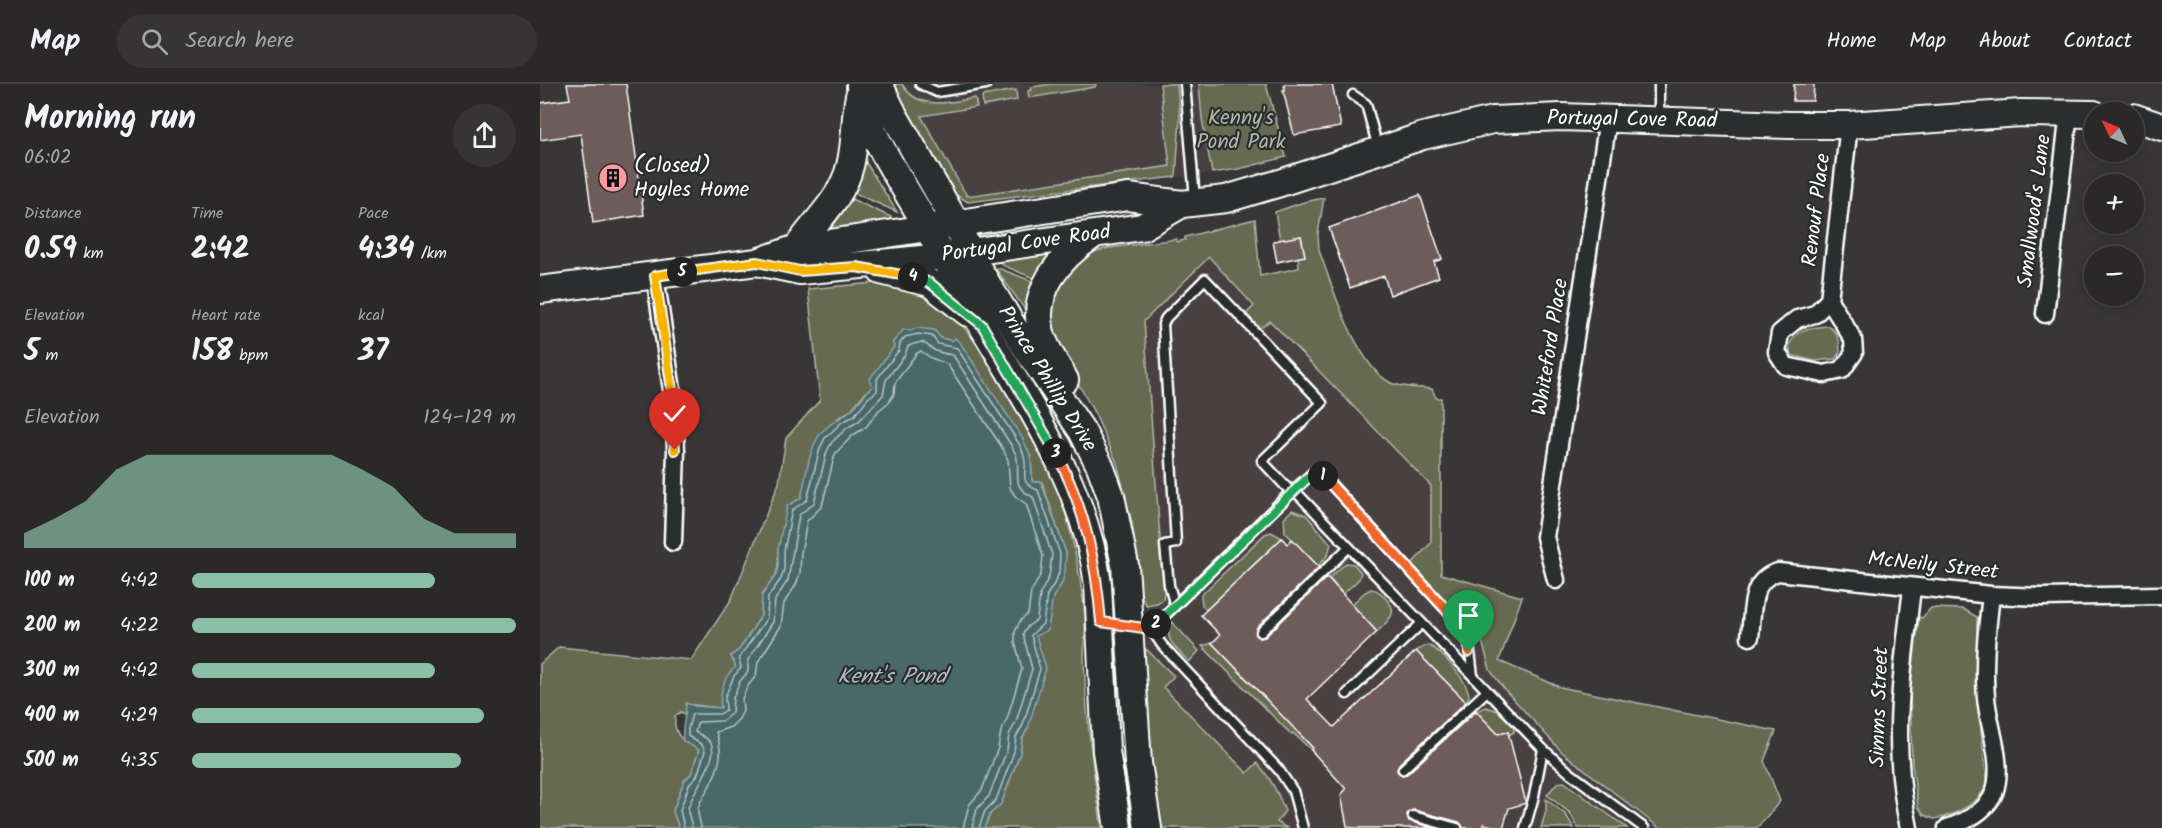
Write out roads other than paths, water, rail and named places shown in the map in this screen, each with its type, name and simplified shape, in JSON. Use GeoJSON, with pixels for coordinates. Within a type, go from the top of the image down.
{"type":"FeatureCollection","features":[{"type":"Feature","properties":{"kind":"main road","name":"Prince Phillip Drive"},"geometry":{"type":"LineString","coordinates":[[866,87],[894,115],[956,223],[969,251],[1028,351],[1060,397],[1090,448],[1111,496],[1140,627],[1138,763],[1148,828]]}},
{"type":"Feature","properties":{"kind":"main road","name":"Prince Phillip Drive"},"geometry":{"type":"LineString","coordinates":[[866,87],[875,133],[942,256],[1038,418],[1068,478],[1089,537],[1095,560],[1101,622],[1105,735],[1118,828]]}},
{"type":"Feature","properties":{"kind":"main road"},"geometry":{"type":"LineString","coordinates":[[797,248],[842,190],[854,146],[855,115],[866,87]]}},
{"type":"Feature","properties":{"kind":"main road","name":"Portugal Cove Road"},"geometry":{"type":"LineString","coordinates":[[540,290],[757,262],[797,248],[1128,197],[1189,203],[1226,199],[1379,152],[1423,136],[1493,120],[1561,117],[1849,124],[1972,115],[2082,114]]}},
{"type":"Feature","properties":{"kind":"main road"},"geometry":{"type":"LineString","coordinates":[[2144,118],[2162,120]]}},
{"type":"Feature","properties":{"kind":"main road"},"geometry":{"type":"LineString","coordinates":[[2144,121],[2162,127]]}},
{"type":"Feature","properties":{"kind":"main road","name":"Portugal Cove Road"},"geometry":{"type":"LineString","coordinates":[[757,262],[800,271],[856,267],[942,256],[1142,227],[1189,203]]}},
{"type":"Feature","properties":{"kind":"main road"},"geometry":{"type":"LineString","coordinates":[[1090,448],[1092,426],[1042,335],[1039,307],[1052,273],[1075,248],[1093,235]]}},
{"type":"Feature","properties":{"kind":"main road"},"geometry":{"type":"LineString","coordinates":[[856,267],[899,274],[930,283],[982,325]]}},
{"type":"Feature","properties":{"kind":"street","name":"Smallwood's Lane"},"geometry":{"type":"LineString","coordinates":[[2045,314],[2082,114]]}},
{"type":"Feature","properties":{"kind":"street","name":"Whiteford Place"},"geometry":{"type":"LineString","coordinates":[[1556,580],[1545,537],[1608,119]]}},
{"type":"Feature","properties":{"kind":"street","name":"Renouf Place"},"geometry":{"type":"LineString","coordinates":[[1829,300],[1849,124]]}},
{"type":"Feature","properties":{"kind":"street"},"geometry":{"type":"LineString","coordinates":[[655,276],[673,397],[675,450],[673,542]]}},
{"type":"Feature","properties":{"kind":"street"},"geometry":{"type":"LineString","coordinates":[[1829,300],[1853,339],[1854,353],[1842,370],[1824,374],[1786,366],[1778,352],[1780,333],[1797,319],[1815,314],[1829,300]]}},
{"type":"Feature","properties":{"kind":"street","name":"McNeily Street"},"geometry":{"type":"LineString","coordinates":[[1750,637],[1757,589],[1761,580],[1770,574],[1791,573],[1991,595],[2051,597],[2162,595]]}},
{"type":"Feature","properties":{"kind":"street","name":"Simms Street"},"geometry":{"type":"LineString","coordinates":[[1909,828],[1899,776],[1898,748],[1904,646],[1912,588]]}},
{"type":"Feature","properties":{"kind":"street"},"geometry":{"type":"LineString","coordinates":[[1947,828],[1970,818],[1988,803],[1996,783],[1996,761],[1985,682],[1991,595]]}},
{"type":"Feature","properties":{"kind":"lane"},"geometry":{"type":"LineString","coordinates":[[920,84],[937,92],[986,84]]}},
{"type":"Feature","properties":{"kind":"lane"},"geometry":{"type":"LineString","coordinates":[[1185,84],[1189,203]]}},
{"type":"Feature","properties":{"kind":"lane"},"geometry":{"type":"LineString","coordinates":[[1659,84],[1659,121]]}},
{"type":"Feature","properties":{"kind":"lane"},"geometry":{"type":"LineString","coordinates":[[1353,95],[1366,104],[1379,152]]}},
{"type":"Feature","properties":{"kind":"lane"},"geometry":{"type":"LineString","coordinates":[[1175,606],[1169,585],[1165,545],[1176,543],[1163,324],[1166,318],[1204,279],[1322,403],[1262,460],[1291,492],[1298,494],[1543,749],[1570,773],[1644,828]]}},
{"type":"Feature","properties":{"kind":"lane"},"geometry":{"type":"LineString","coordinates":[[1140,627],[1175,606],[1317,469],[1463,628],[1468,635],[1473,676]]}},
{"type":"Feature","properties":{"kind":"lane"},"geometry":{"type":"LineString","coordinates":[[1261,632],[1349,547]]}},
{"type":"Feature","properties":{"kind":"lane"},"geometry":{"type":"LineString","coordinates":[[1101,622],[1140,627],[1162,645],[1279,770],[1293,791],[1303,828]]}},
{"type":"Feature","properties":{"kind":"lane"},"geometry":{"type":"LineString","coordinates":[[1347,693],[1421,624]]}},
{"type":"Feature","properties":{"kind":"lane"},"geometry":{"type":"LineString","coordinates":[[1403,769],[1487,691]]}},
{"type":"Feature","properties":{"kind":"lane"},"geometry":{"type":"LineString","coordinates":[[1525,828],[1543,749]]}},
{"type":"Feature","properties":{"kind":"lane"},"geometry":{"type":"LineString","coordinates":[[1413,816],[1457,828]]}},
{"type":"Feature","properties":{"kind":"water","name":"Kent's Pond"},"geometry":{"type":"Polygon","coordinates":[[[917,328],[934,330],[941,338],[952,341],[955,338],[961,344],[1023,439],[1031,457],[1032,482],[1041,482],[1066,553],[1065,572],[1062,583],[1053,597],[1048,630],[1036,636],[1046,668],[1028,728],[1022,739],[1020,753],[1001,804],[990,814],[984,828],[679,828],[673,811],[684,781],[691,774],[699,750],[683,741],[686,703],[721,708],[723,685],[728,675],[736,667],[731,656],[740,649],[761,616],[762,595],[776,575],[778,567],[778,549],[787,506],[801,498],[810,456],[816,441],[823,430],[853,408],[873,387],[869,380],[894,347],[893,342],[904,329],[910,331],[917,328]]]}},
{"type":"Feature","properties":{"kind":"place","name":"(Closed) Hoyles Home"},"geometry":{"type":"Point","coordinates":[613,178]}},
{"type":"Feature","properties":{"kind":"park label","name":"Kenny's Pond Park"},"geometry":{"type":"Point","coordinates":[1241,130]}}]}
